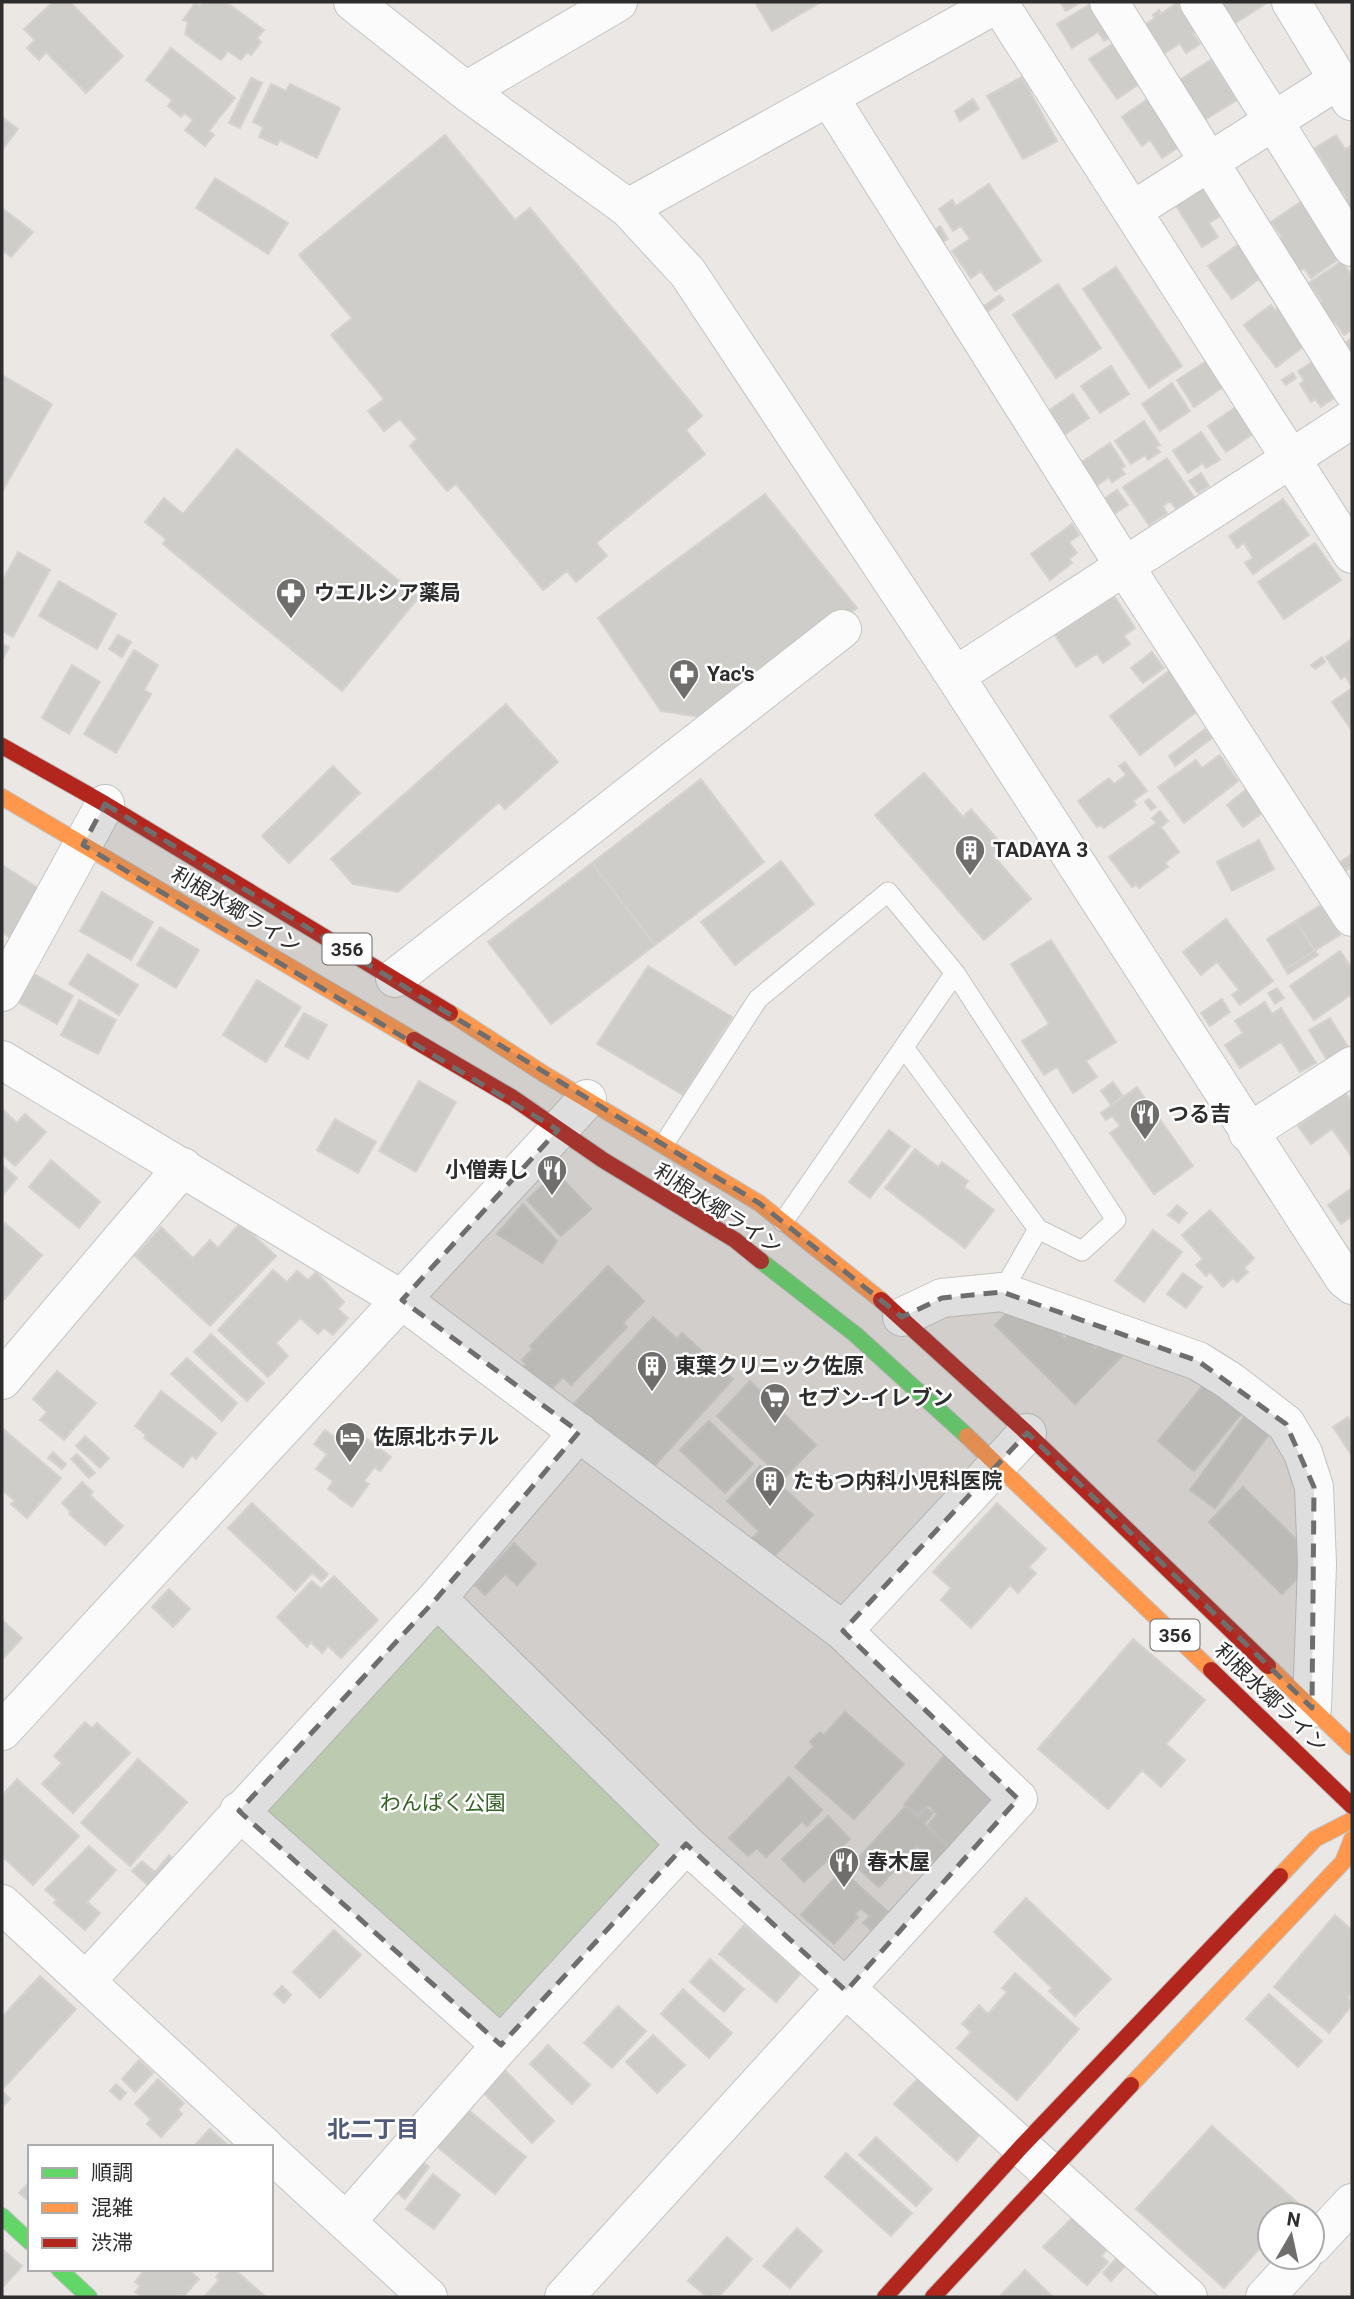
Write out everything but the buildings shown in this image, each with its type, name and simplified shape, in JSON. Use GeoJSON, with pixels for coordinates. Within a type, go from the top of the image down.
{"type":"FeatureCollection","features":[{"type":"Feature","properties":{"kind":"main road","name":"利根水郷ライン"},"geometry":{"type":"LineString","coordinates":[[2,746],[105,804],[395,978],[759,1203],[902,1317],[1027,1433],[1352,1747]]}},
{"type":"Feature","properties":{"kind":"main road","name":"利根水郷ライン"},"geometry":{"type":"LineString","coordinates":[[2,797],[513,1098],[558,1130],[735,1240],[856,1335],[999,1465],[1352,1805]]}},
{"type":"Feature","properties":{"kind":"main road"},"geometry":{"type":"LineString","coordinates":[[933,2297],[1035,2159],[1315,1839],[1352,1820]]}},
{"type":"Feature","properties":{"kind":"main road"},"geometry":{"type":"LineString","coordinates":[[885,2297],[1035,2159],[1343,1862],[1352,1839]]}},
{"type":"Feature","properties":{"kind":"main road"},"geometry":{"type":"LineString","coordinates":[[2,2216],[28,2240]]}},
{"type":"Feature","properties":{"kind":"main road"},"geometry":{"type":"LineString","coordinates":[[61,2271],[89,2297]]}},
{"type":"Feature","properties":{"kind":"street"},"geometry":{"type":"LineString","coordinates":[[353,2],[466,91],[628,208],[688,273],[955,676],[1248,1133],[1349,1279]]}},
{"type":"Feature","properties":{"kind":"street"},"geometry":{"type":"LineString","coordinates":[[466,91],[618,2]]}},
{"type":"Feature","properties":{"kind":"street"},"geometry":{"type":"LineString","coordinates":[[628,208],[999,2],[1352,554]]}},
{"type":"Feature","properties":{"kind":"street"},"geometry":{"type":"LineString","coordinates":[[1109,2],[1352,390]]}},
{"type":"Feature","properties":{"kind":"street"},"geometry":{"type":"LineString","coordinates":[[1199,2],[1352,247]]}},
{"type":"Feature","properties":{"kind":"street"},"geometry":{"type":"LineString","coordinates":[[1132,211],[1273,120],[1345,91],[1291,2]]}},
{"type":"Feature","properties":{"kind":"street"},"geometry":{"type":"LineString","coordinates":[[829,97],[1125,567],[1352,917]]}},
{"type":"Feature","properties":{"kind":"street"},"geometry":{"type":"LineString","coordinates":[[955,676],[1352,419]]}},
{"type":"Feature","properties":{"kind":"street"},"geometry":{"type":"LineString","coordinates":[[395,978],[842,629]]}},
{"type":"Feature","properties":{"kind":"street"},"geometry":{"type":"LineString","coordinates":[[2,992],[105,804]]}},
{"type":"Feature","properties":{"kind":"street"},"geometry":{"type":"LineString","coordinates":[[2,1060],[402,1300],[844,1631],[1018,1799],[846,1991],[564,2297]]}},
{"type":"Feature","properties":{"kind":"street"},"geometry":{"type":"LineString","coordinates":[[1248,1133],[1352,1066]]}},
{"type":"Feature","properties":{"kind":"street"},"geometry":{"type":"LineString","coordinates":[[2,1731],[587,1099]]}},
{"type":"Feature","properties":{"kind":"street"},"geometry":{"type":"LineString","coordinates":[[2,1380],[183,1167]]}},
{"type":"Feature","properties":{"kind":"street"},"geometry":{"type":"LineString","coordinates":[[902,1317],[942,1298],[1002,1292],[1198,1361],[1230,1381],[1286,1424],[1303,1453],[1314,1487],[1317,1564],[1312,1708]]}},
{"type":"Feature","properties":{"kind":"street"},"geometry":{"type":"LineString","coordinates":[[86,1981],[437,1598],[579,1432]]}},
{"type":"Feature","properties":{"kind":"street"},"geometry":{"type":"LineString","coordinates":[[844,1631],[1027,1433]]}},
{"type":"Feature","properties":{"kind":"street"},"geometry":{"type":"LineString","coordinates":[[437,1598],[686,1844],[1188,2297]]}},
{"type":"Feature","properties":{"kind":"street"},"geometry":{"type":"LineString","coordinates":[[239,1811],[501,2045]]}},
{"type":"Feature","properties":{"kind":"street"},"geometry":{"type":"LineString","coordinates":[[346,2222],[501,2045],[686,1844]]}},
{"type":"Feature","properties":{"kind":"street"},"geometry":{"type":"LineString","coordinates":[[2,1904],[263,2145]]}},
{"type":"Feature","properties":{"kind":"street"},"geometry":{"type":"LineString","coordinates":[[273,2155],[428,2297]]}},
{"type":"Feature","properties":{"kind":"street"},"geometry":{"type":"LineString","coordinates":[[1326,2231],[1352,2203]]}},
{"type":"Feature","properties":{"kind":"street"},"geometry":{"type":"LineString","coordinates":[[1265,2297],[1289,2271]]}},
{"type":"Feature","properties":{"kind":"lane"},"geometry":{"type":"LineString","coordinates":[[664,1144],[758,999],[888,892],[956,973],[1116,1220],[1082,1251],[1038,1229],[905,1049]]}},
{"type":"Feature","properties":{"kind":"lane"},"geometry":{"type":"LineString","coordinates":[[783,1222],[956,973]]}},
{"type":"Feature","properties":{"kind":"lane"},"geometry":{"type":"LineString","coordinates":[[1002,1292],[1038,1229]]}},
{"type":"Feature","properties":{"kind":"highlighted area"},"geometry":{"type":"Polygon","coordinates":[[[105,804],[759,1203],[902,1317],[942,1298],[1002,1292],[1198,1361],[1286,1424],[1314,1487],[1312,1708],[1027,1433],[843,1631],[1018,1799],[846,1991],[686,1844],[501,2045],[239,1811],[437,1598],[579,1432],[402,1300],[558,1130],[83,845],[105,804]]]}},
{"type":"Feature","properties":{"kind":"green space","name":"わんぱく公園"},"geometry":{"type":"Polygon","coordinates":[[[437,1598],[686,1844],[501,2045],[239,1811],[437,1598]]]}},
{"type":"Feature","properties":{"kind":"traffic: fast"},"geometry":{"type":"LineString","coordinates":[[761,1261],[856,1335],[967,1436]]}},
{"type":"Feature","properties":{"kind":"traffic: fast"},"geometry":{"type":"LineString","coordinates":[[2,2216],[28,2240]]}},
{"type":"Feature","properties":{"kind":"traffic: fast"},"geometry":{"type":"LineString","coordinates":[[61,2271],[89,2297]]}},
{"type":"Feature","properties":{"kind":"traffic: slow"},"geometry":{"type":"LineString","coordinates":[[2,797],[414,1040]]}},
{"type":"Feature","properties":{"kind":"traffic: slow"},"geometry":{"type":"LineString","coordinates":[[450,1013],[544,1074],[759,1203],[881,1300]]}},
{"type":"Feature","properties":{"kind":"traffic: slow"},"geometry":{"type":"LineString","coordinates":[[967,1436],[1211,1670]]}},
{"type":"Feature","properties":{"kind":"traffic: slow"},"geometry":{"type":"LineString","coordinates":[[1268,1666],[1352,1747]]}},
{"type":"Feature","properties":{"kind":"traffic: slow"},"geometry":{"type":"LineString","coordinates":[[1280,1876],[1315,1839],[1352,1820]]}},
{"type":"Feature","properties":{"kind":"traffic: slow"},"geometry":{"type":"LineString","coordinates":[[1131,2085],[1343,1862],[1352,1839]]}},
{"type":"Feature","properties":{"kind":"traffic: jam"},"geometry":{"type":"LineString","coordinates":[[2,746],[105,804],[450,1013]]}},
{"type":"Feature","properties":{"kind":"traffic: jam"},"geometry":{"type":"LineString","coordinates":[[414,1040],[513,1098],[603,1160],[735,1240],[761,1261]]}},
{"type":"Feature","properties":{"kind":"traffic: jam"},"geometry":{"type":"LineString","coordinates":[[881,1300],[1027,1433],[1268,1666]]}},
{"type":"Feature","properties":{"kind":"traffic: jam"},"geometry":{"type":"LineString","coordinates":[[1211,1670],[1352,1806]]}},
{"type":"Feature","properties":{"kind":"traffic: jam"},"geometry":{"type":"LineString","coordinates":[[885,2297],[1021,2147],[1280,1876]]}},
{"type":"Feature","properties":{"kind":"traffic: jam"},"geometry":{"type":"LineString","coordinates":[[933,2297],[1131,2085]]}},
{"type":"Feature","properties":{"kind":"place","name":"ウエルシア薬局"},"geometry":{"type":"Point","coordinates":[291,620]}},
{"type":"Feature","properties":{"kind":"place","name":"Yac's"},"geometry":{"type":"Point","coordinates":[684,701]}},
{"type":"Feature","properties":{"kind":"place","name":"TADAYA 3"},"geometry":{"type":"Point","coordinates":[970,877]}},
{"type":"Feature","properties":{"kind":"place","name":"つる吉"},"geometry":{"type":"Point","coordinates":[1145,1141]}},
{"type":"Feature","properties":{"kind":"place","name":"小僧寿し"},"geometry":{"type":"Point","coordinates":[552,1197]}},
{"type":"Feature","properties":{"kind":"place","name":"東葉クリニック佐原"},"geometry":{"type":"Point","coordinates":[652,1393]}},
{"type":"Feature","properties":{"kind":"place","name":"セブン-イレブン"},"geometry":{"type":"Point","coordinates":[775,1425]}},
{"type":"Feature","properties":{"kind":"place","name":"佐原北ホテル"},"geometry":{"type":"Point","coordinates":[350,1464]}},
{"type":"Feature","properties":{"kind":"place","name":"たもつ内科小児科医院"},"geometry":{"type":"Point","coordinates":[770,1508]}},
{"type":"Feature","properties":{"kind":"place","name":"春木屋"},"geometry":{"type":"Point","coordinates":[844,1889]}},
{"type":"Feature","properties":{"kind":"district","name":"北二丁目"},"geometry":{"type":"Point","coordinates":[373,2129]}}]}
